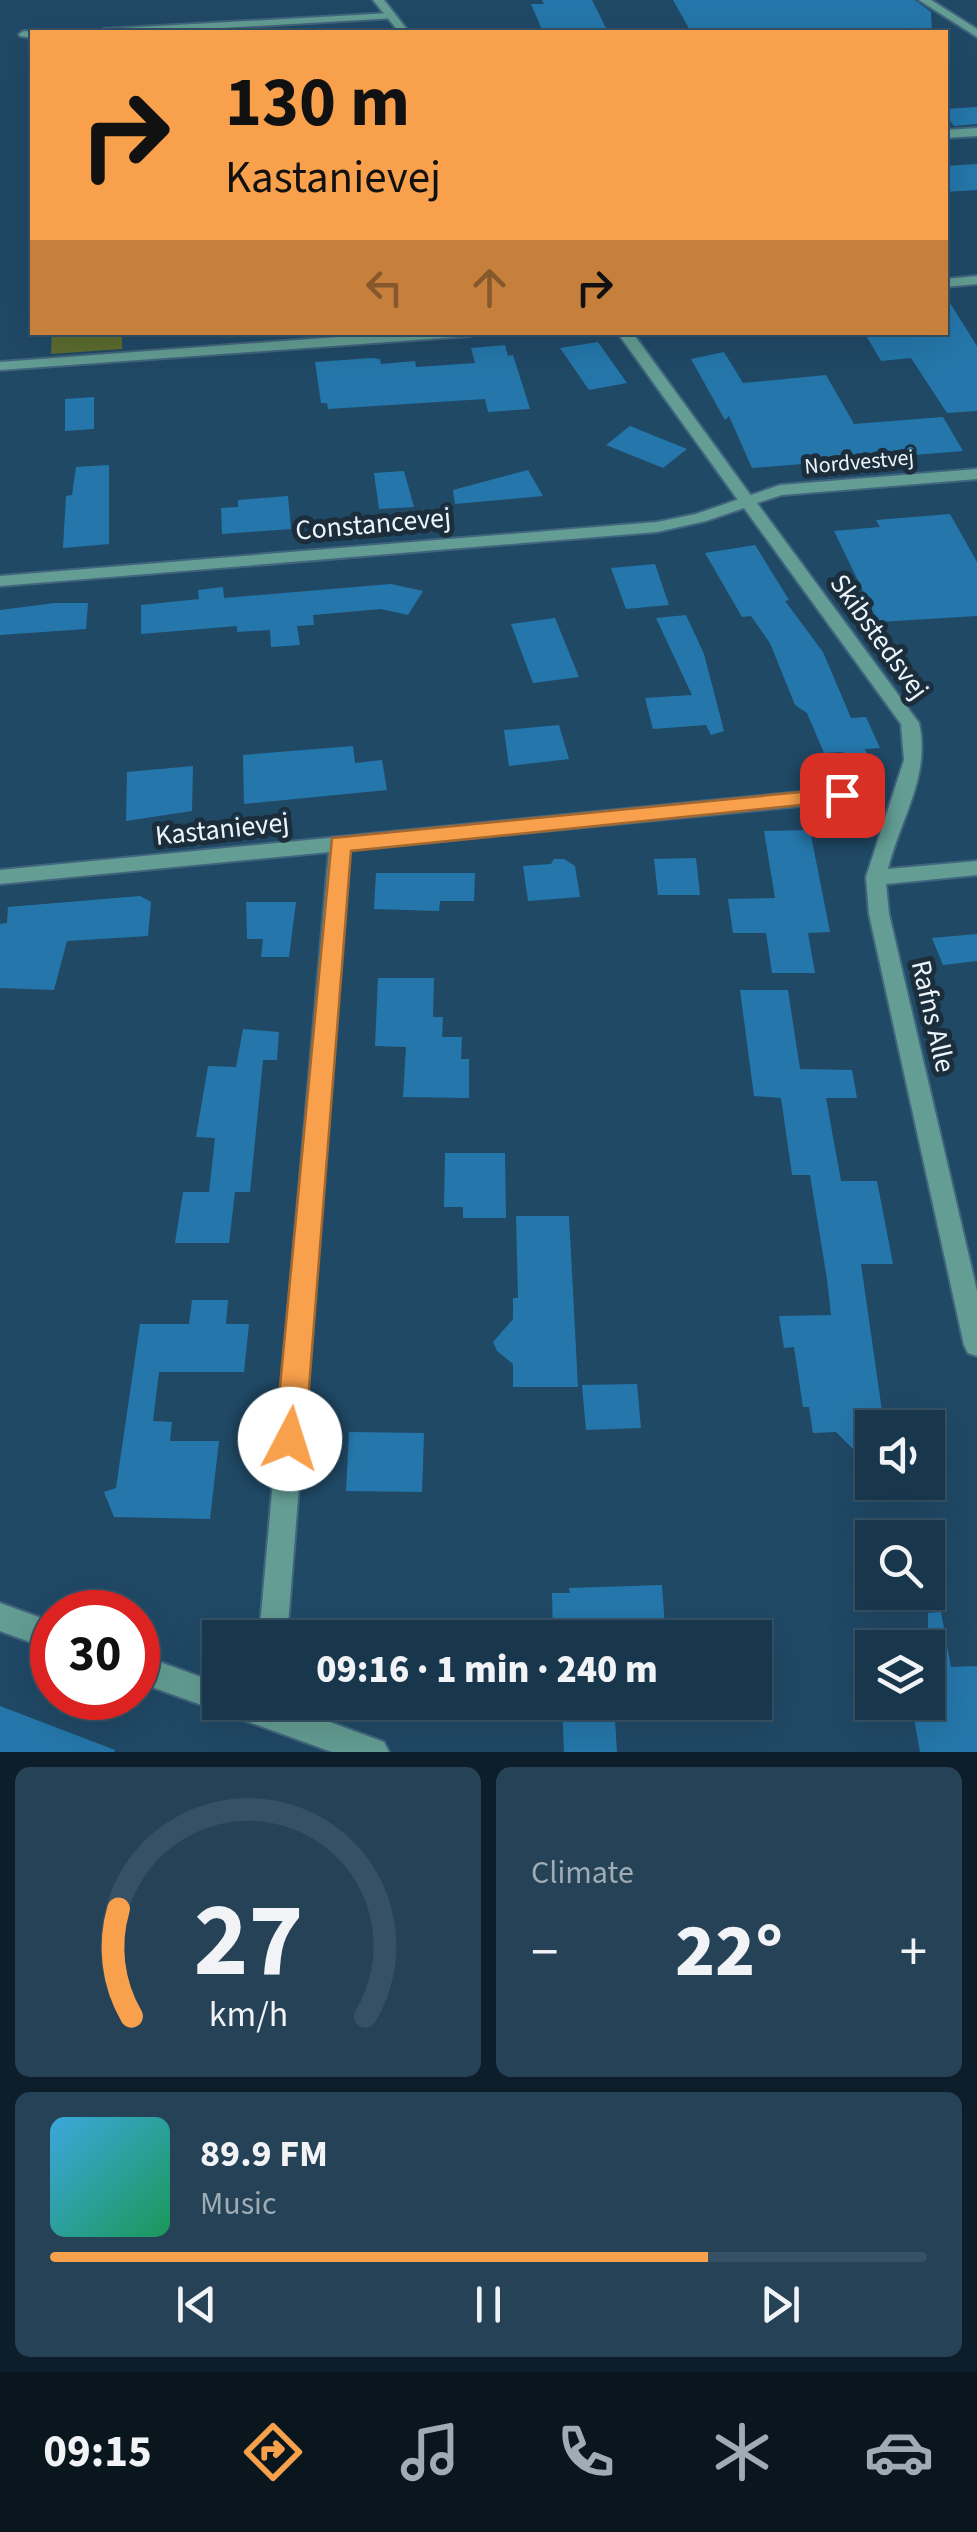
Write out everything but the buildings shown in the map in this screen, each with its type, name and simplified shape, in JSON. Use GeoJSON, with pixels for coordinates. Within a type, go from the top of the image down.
{"type":"FeatureCollection","features":[{"type":"Feature","properties":{"kind":"street"},"geometry":{"type":"LineString","coordinates":[[378,0],[402,30]]}},
{"type":"Feature","properties":{"kind":"street"},"geometry":{"type":"LineString","coordinates":[[924,0],[977,34]]}},
{"type":"Feature","properties":{"kind":"street"},"geometry":{"type":"LineString","coordinates":[[140,30],[392,16]]}},
{"type":"Feature","properties":{"kind":"street"},"geometry":{"type":"LineString","coordinates":[[948,134],[977,132]]}},
{"type":"Feature","properties":{"kind":"street"},"geometry":{"type":"LineString","coordinates":[[948,283],[977,280]]}},
{"type":"Feature","properties":{"kind":"street"},"geometry":{"type":"LineString","coordinates":[[225,335],[230,349]]}},
{"type":"Feature","properties":{"kind":"street"},"geometry":{"type":"LineString","coordinates":[[0,366],[428,335]]}},
{"type":"Feature","properties":{"kind":"street"},"geometry":{"type":"LineString","coordinates":[[626,335],[746,500]]}},
{"type":"Feature","properties":{"kind":"street","name":"Nordvestvej"},"geometry":{"type":"LineString","coordinates":[[746,500],[780,490],[977,474]]}},
{"type":"Feature","properties":{"kind":"street","name":"Constancevej"},"geometry":{"type":"LineString","coordinates":[[0,581],[657,527],[700,518],[746,500]]}},
{"type":"Feature","properties":{"kind":"street","name":"Skibstedsvej"},"geometry":{"type":"LineString","coordinates":[[746,500],[910,723],[917,742],[915,762],[876,877]]}},
{"type":"Feature","properties":{"kind":"street","name":"Kastanievej"},"geometry":{"type":"LineString","coordinates":[[0,877],[842,795],[866,800]]}},
{"type":"Feature","properties":{"kind":"street"},"geometry":{"type":"LineString","coordinates":[[275,1620],[340,844]]}},
{"type":"Feature","properties":{"kind":"street"},"geometry":{"type":"LineString","coordinates":[[876,877],[977,868]]}},
{"type":"Feature","properties":{"kind":"street","name":"Rafns Alle"},"geometry":{"type":"LineString","coordinates":[[876,877],[879,914],[977,1345]]}},
{"type":"Feature","properties":{"kind":"street"},"geometry":{"type":"LineString","coordinates":[[0,1617],[30,1628]]}},
{"type":"Feature","properties":{"kind":"street"},"geometry":{"type":"LineString","coordinates":[[160,1676],[202,1691]]}},
{"type":"Feature","properties":{"kind":"street"},"geometry":{"type":"LineString","coordinates":[[294,1720],[374,1752]]}},
{"type":"Feature","properties":{"kind":"green space"},"geometry":{"type":"Polygon","coordinates":[[[52,335],[122,335],[122,349],[51,354],[52,335]]]}},
{"type":"Feature","properties":{"kind":"route"},"geometry":{"type":"LineString","coordinates":[[290,1439],[340,844],[842,795]]}}]}
